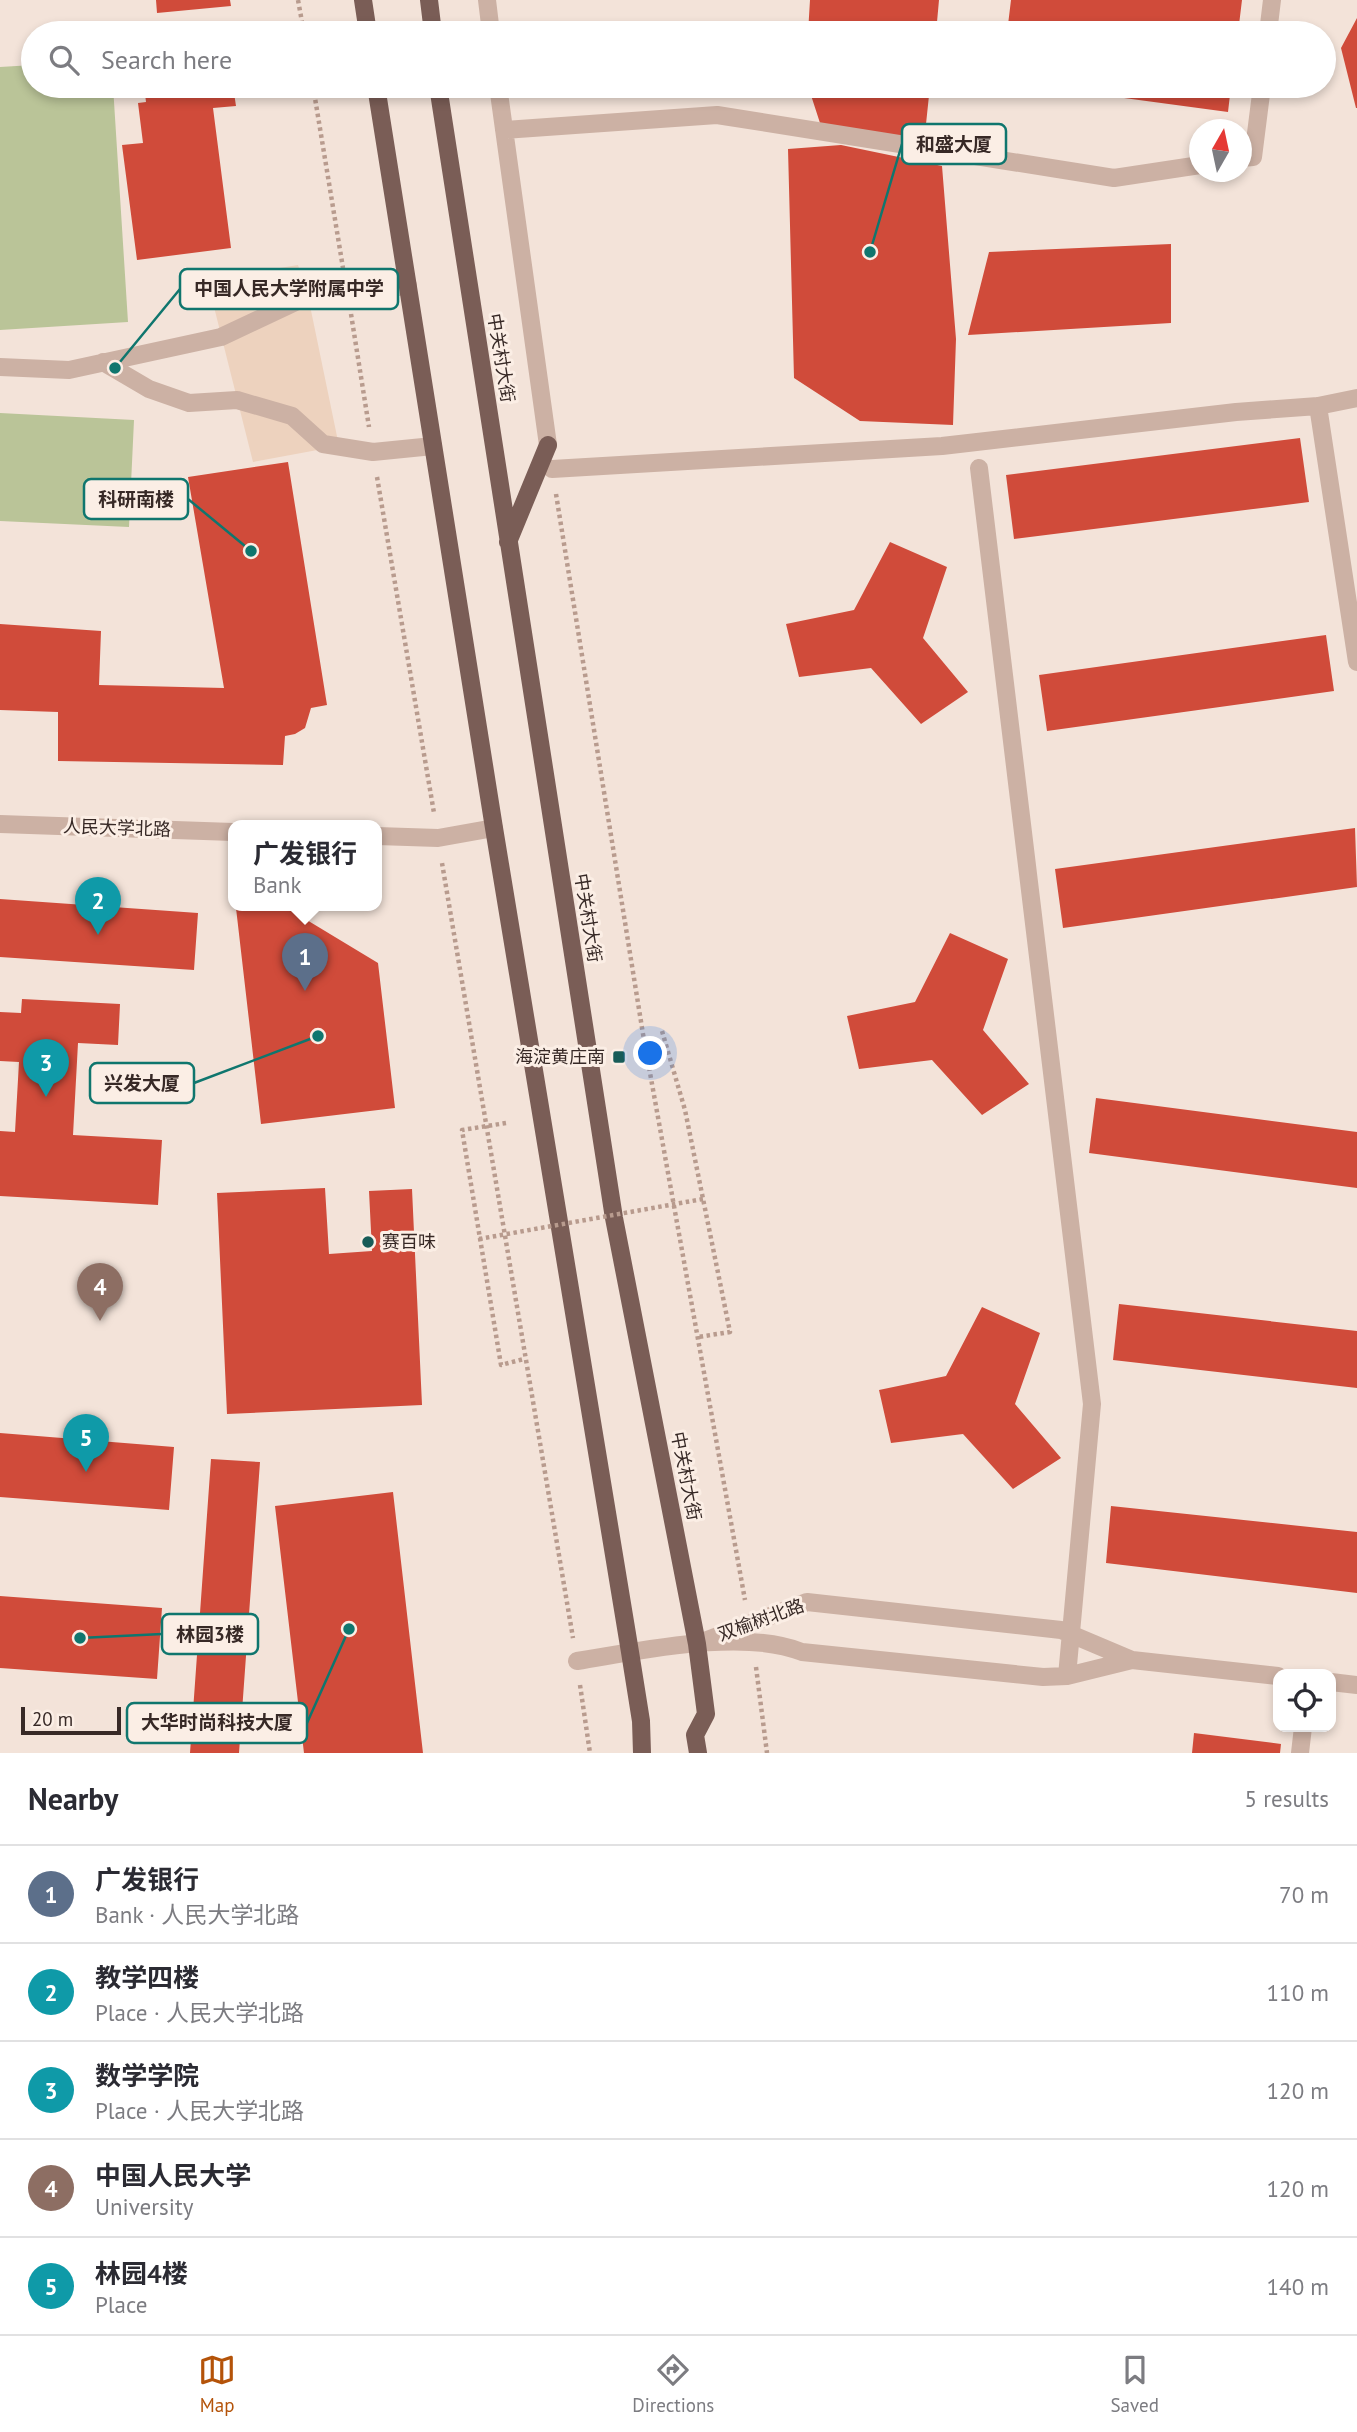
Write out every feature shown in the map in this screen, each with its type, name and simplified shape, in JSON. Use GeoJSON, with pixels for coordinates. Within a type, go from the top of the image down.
{"type":"FeatureCollection","features":[{"type":"Feature","properties":{"kind":"main road"},"geometry":{"type":"LineString","coordinates":[[363,0],[366,21]]}},
{"type":"Feature","properties":{"kind":"main road"},"geometry":{"type":"LineString","coordinates":[[429,0],[432,21]]}},
{"type":"Feature","properties":{"kind":"main road"},"geometry":{"type":"LineString","coordinates":[[378,98],[494,828],[641,1721],[642,1753]]}},
{"type":"Feature","properties":{"kind":"main road","name":"中关村大街"},"geometry":{"type":"LineString","coordinates":[[440,98],[614,1218],[697,1644],[706,1714],[695,1735],[698,1753]]}},
{"type":"Feature","properties":{"kind":"main road"},"geometry":{"type":"LineString","coordinates":[[508,542],[548,445]]}},
{"type":"Feature","properties":{"kind":"street"},"geometry":{"type":"LineString","coordinates":[[486,0],[489,21]]}},
{"type":"Feature","properties":{"kind":"street"},"geometry":{"type":"LineString","coordinates":[[1269,21],[1272,0]]}},
{"type":"Feature","properties":{"kind":"street","name":"中关村大街"},"geometry":{"type":"LineString","coordinates":[[500,98],[548,445]]}},
{"type":"Feature","properties":{"kind":"street"},"geometry":{"type":"LineString","coordinates":[[1252,157],[1260,98]]}},
{"type":"Feature","properties":{"kind":"street"},"geometry":{"type":"LineString","coordinates":[[505,130],[717,115],[1114,178],[1189,167]]}},
{"type":"Feature","properties":{"kind":"street"},"geometry":{"type":"LineString","coordinates":[[0,367],[69,369],[221,337],[308,296],[408,286]]}},
{"type":"Feature","properties":{"kind":"street"},"geometry":{"type":"LineString","coordinates":[[103,362],[149,389],[189,402],[237,400],[292,416],[323,444],[373,452],[433,446]]}},
{"type":"Feature","properties":{"kind":"street"},"geometry":{"type":"LineString","coordinates":[[552,469],[942,446],[1236,412],[1318,406],[1357,398]]}},
{"type":"Feature","properties":{"kind":"street"},"geometry":{"type":"LineString","coordinates":[[1318,406],[1357,662]]}},
{"type":"Feature","properties":{"kind":"street"},"geometry":{"type":"LineString","coordinates":[[979,468],[1092,1404],[1067,1676]]}},
{"type":"Feature","properties":{"kind":"street","name":"人民大学北路"},"geometry":{"type":"LineString","coordinates":[[0,824],[228,832]]}},
{"type":"Feature","properties":{"kind":"street"},"geometry":{"type":"LineString","coordinates":[[382,836],[438,838],[494,828]]}},
{"type":"Feature","properties":{"kind":"street","name":"双榆树北路"},"geometry":{"type":"LineString","coordinates":[[697,1644],[807,1602],[1061,1630],[1132,1660],[1273,1675]]}},
{"type":"Feature","properties":{"kind":"street","name":"双榆树北路"},"geometry":{"type":"LineString","coordinates":[[697,1644],[753,1642],[787,1646],[802,1652],[1044,1677],[1067,1676],[1132,1660]]}},
{"type":"Feature","properties":{"kind":"street"},"geometry":{"type":"LineString","coordinates":[[577,1661],[697,1644]]}},
{"type":"Feature","properties":{"kind":"street"},"geometry":{"type":"LineString","coordinates":[[1336,1683],[1357,1685]]}},
{"type":"Feature","properties":{"kind":"street"},"geometry":{"type":"LineString","coordinates":[[1300,1753],[1302,1732]]}},
{"type":"Feature","properties":{"kind":"path"},"geometry":{"type":"LineString","coordinates":[[298,0],[302,21]]}},
{"type":"Feature","properties":{"kind":"path"},"geometry":{"type":"LineString","coordinates":[[315,98],[485,1127],[577,1661],[590,1753]]}},
{"type":"Feature","properties":{"kind":"path"},"geometry":{"type":"LineString","coordinates":[[552,469],[643,1034],[750,1623]]}},
{"type":"Feature","properties":{"kind":"path"},"geometry":{"type":"LineString","coordinates":[[662,1031],[685,1110],[730,1332],[698,1337]]}},
{"type":"Feature","properties":{"kind":"path"},"geometry":{"type":"LineString","coordinates":[[506,1123],[462,1130],[501,1365],[524,1359]]}},
{"type":"Feature","properties":{"kind":"path"},"geometry":{"type":"LineString","coordinates":[[480,1239],[703,1199]]}},
{"type":"Feature","properties":{"kind":"path"},"geometry":{"type":"LineString","coordinates":[[753,1642],[767,1753]]}},
{"type":"Feature","properties":{"kind":"green space"},"geometry":{"type":"Polygon","coordinates":[[[21,66],[21,98],[114,98],[128,322],[0,330],[0,67],[21,66]]]}},
{"type":"Feature","properties":{"kind":"green space"},"geometry":{"type":"Polygon","coordinates":[[[0,413],[134,420],[129,527],[0,521],[0,413]]]}},
{"type":"Feature","properties":{"kind":"shaded area"},"geometry":{"type":"Polygon","coordinates":[[[298,265],[308,296],[339,446],[253,462],[213,303],[202,281],[298,265]]]}},
{"type":"Feature","properties":{"kind":"building"},"geometry":{"type":"Polygon","coordinates":[[[156,0],[230,0],[231,6],[157,13],[156,0]]]}},
{"type":"Feature","properties":{"kind":"building"},"geometry":{"type":"Polygon","coordinates":[[[810,0],[939,0],[937,21],[809,21],[810,0]]]}},
{"type":"Feature","properties":{"kind":"building"},"geometry":{"type":"Polygon","coordinates":[[[1011,0],[1242,0],[1239,21],[1008,21],[1011,0]]]}},
{"type":"Feature","properties":{"kind":"building"},"geometry":{"type":"Polygon","coordinates":[[[1357,18],[1357,108],[1356,108],[1341,48],[1357,18]]]}},
{"type":"Feature","properties":{"kind":"building"},"geometry":{"type":"Polygon","coordinates":[[[146,98],[235,98],[236,106],[213,108],[231,248],[137,260],[122,145],[143,143],[138,103],[146,102],[146,98]]]}},
{"type":"Feature","properties":{"kind":"building"},"geometry":{"type":"Polygon","coordinates":[[[812,98],[929,98],[924,143],[820,123],[812,98]]]}},
{"type":"Feature","properties":{"kind":"building"},"geometry":{"type":"Polygon","coordinates":[[[1124,98],[1230,98],[1228,112],[1124,98]]]}},
{"type":"Feature","properties":{"kind":"building"},"geometry":{"type":"Polygon","coordinates":[[[841,145],[942,166],[956,339],[953,425],[860,421],[794,378],[788,149],[841,145]]]}},
{"type":"Feature","properties":{"kind":"building"},"geometry":{"type":"Polygon","coordinates":[[[1171,244],[1171,323],[968,335],[989,252],[1171,244]]]}},
{"type":"Feature","properties":{"kind":"building"},"geometry":{"type":"Polygon","coordinates":[[[1300,438],[1309,502],[1014,539],[1006,475],[1300,438]]]}},
{"type":"Feature","properties":{"kind":"building"},"geometry":{"type":"Polygon","coordinates":[[[288,462],[327,705],[311,708],[305,728],[285,736],[283,765],[58,761],[58,712],[0,710],[0,624],[101,631],[99,685],[224,688],[188,477],[288,462]]]}},
{"type":"Feature","properties":{"kind":"building"},"geometry":{"type":"Polygon","coordinates":[[[890,542],[947,567],[923,638],[968,692],[921,724],[871,668],[799,677],[786,624],[854,610],[890,542]]]}},
{"type":"Feature","properties":{"kind":"building"},"geometry":{"type":"Polygon","coordinates":[[[1326,635],[1334,691],[1047,731],[1039,675],[1326,635]]]}},
{"type":"Feature","properties":{"kind":"building"},"geometry":{"type":"Polygon","coordinates":[[[1355,828],[1357,887],[1063,928],[1055,869],[1355,828]]]}},
{"type":"Feature","properties":{"kind":"building"},"geometry":{"type":"Polygon","coordinates":[[[0,899],[198,913],[194,970],[0,957],[0,899]]]}},
{"type":"Feature","properties":{"kind":"building"},"geometry":{"type":"Polygon","coordinates":[[[236,911],[292,911],[378,963],[395,1108],[261,1124],[236,911]]]}},
{"type":"Feature","properties":{"kind":"building"},"geometry":{"type":"Polygon","coordinates":[[[950,933],[1008,959],[983,1030],[1029,1084],[982,1115],[932,1060],[859,1069],[847,1016],[915,1002],[950,933]]]}},
{"type":"Feature","properties":{"kind":"building"},"geometry":{"type":"Polygon","coordinates":[[[22,999],[120,1004],[118,1045],[78,1043],[73,1135],[162,1140],[158,1205],[0,1196],[0,1131],[15,1132],[19,1062],[0,1061],[0,1012],[21,1013],[22,999]]]}},
{"type":"Feature","properties":{"kind":"building"},"geometry":{"type":"Polygon","coordinates":[[[1096,1098],[1357,1132],[1357,1188],[1089,1153],[1096,1098]]]}},
{"type":"Feature","properties":{"kind":"building"},"geometry":{"type":"Polygon","coordinates":[[[325,1188],[329,1254],[372,1251],[369,1191],[412,1189],[422,1405],[227,1414],[217,1193],[325,1188]]]}},
{"type":"Feature","properties":{"kind":"building"},"geometry":{"type":"Polygon","coordinates":[[[1119,1304],[1357,1331],[1357,1388],[1113,1360],[1119,1304]]]}},
{"type":"Feature","properties":{"kind":"building"},"geometry":{"type":"Polygon","coordinates":[[[982,1307],[1040,1333],[1015,1404],[1061,1458],[1013,1489],[963,1434],[891,1443],[879,1390],[946,1376],[982,1307]]]}},
{"type":"Feature","properties":{"kind":"building"},"geometry":{"type":"Polygon","coordinates":[[[0,1433],[174,1447],[169,1510],[0,1497],[0,1433]]]}},
{"type":"Feature","properties":{"kind":"building"},"geometry":{"type":"Polygon","coordinates":[[[211,1459],[260,1462],[239,1753],[190,1753],[211,1459]]]}},
{"type":"Feature","properties":{"kind":"building"},"geometry":{"type":"Polygon","coordinates":[[[393,1492],[423,1753],[304,1753],[275,1506],[393,1492]]]}},
{"type":"Feature","properties":{"kind":"building"},"geometry":{"type":"Polygon","coordinates":[[[1111,1506],[1357,1532],[1357,1593],[1106,1563],[1111,1506]]]}},
{"type":"Feature","properties":{"kind":"building"},"geometry":{"type":"Polygon","coordinates":[[[0,1596],[162,1608],[157,1679],[0,1668],[0,1596]]]}},
{"type":"Feature","properties":{"kind":"building"},"geometry":{"type":"Polygon","coordinates":[[[1194,1733],[1281,1744],[1280,1753],[1192,1753],[1194,1733]]]}},
{"type":"Feature","properties":{"kind":"place","name":"和盛大厦"},"geometry":{"type":"Point","coordinates":[870,252]}},
{"type":"Feature","properties":{"kind":"place","name":"中国人民大学附属中学"},"geometry":{"type":"Point","coordinates":[115,368]}},
{"type":"Feature","properties":{"kind":"place","name":"科研南楼"},"geometry":{"type":"Point","coordinates":[251,551]}},
{"type":"Feature","properties":{"kind":"place","name":"教学四楼"},"geometry":{"type":"Point","coordinates":[98,935]}},
{"type":"Feature","properties":{"kind":"place","name":"广发银行"},"geometry":{"type":"Point","coordinates":[305,991]}},
{"type":"Feature","properties":{"kind":"place","name":"兴发大厦"},"geometry":{"type":"Point","coordinates":[318,1036]}},
{"type":"Feature","properties":{"kind":"place","name":"海淀黄庄南"},"geometry":{"type":"Point","coordinates":[619,1057]}},
{"type":"Feature","properties":{"kind":"place","name":"数学学院"},"geometry":{"type":"Point","coordinates":[46,1097]}},
{"type":"Feature","properties":{"kind":"place","name":"赛百味"},"geometry":{"type":"Point","coordinates":[368,1242]}},
{"type":"Feature","properties":{"kind":"place","name":"中国人民大学"},"geometry":{"type":"Point","coordinates":[100,1321]}},
{"type":"Feature","properties":{"kind":"place","name":"林园4楼"},"geometry":{"type":"Point","coordinates":[86,1472]}},
{"type":"Feature","properties":{"kind":"place","name":"大华时尚科技大厦"},"geometry":{"type":"Point","coordinates":[349,1629]}},
{"type":"Feature","properties":{"kind":"place","name":"林园3楼"},"geometry":{"type":"Point","coordinates":[80,1638]}}]}
